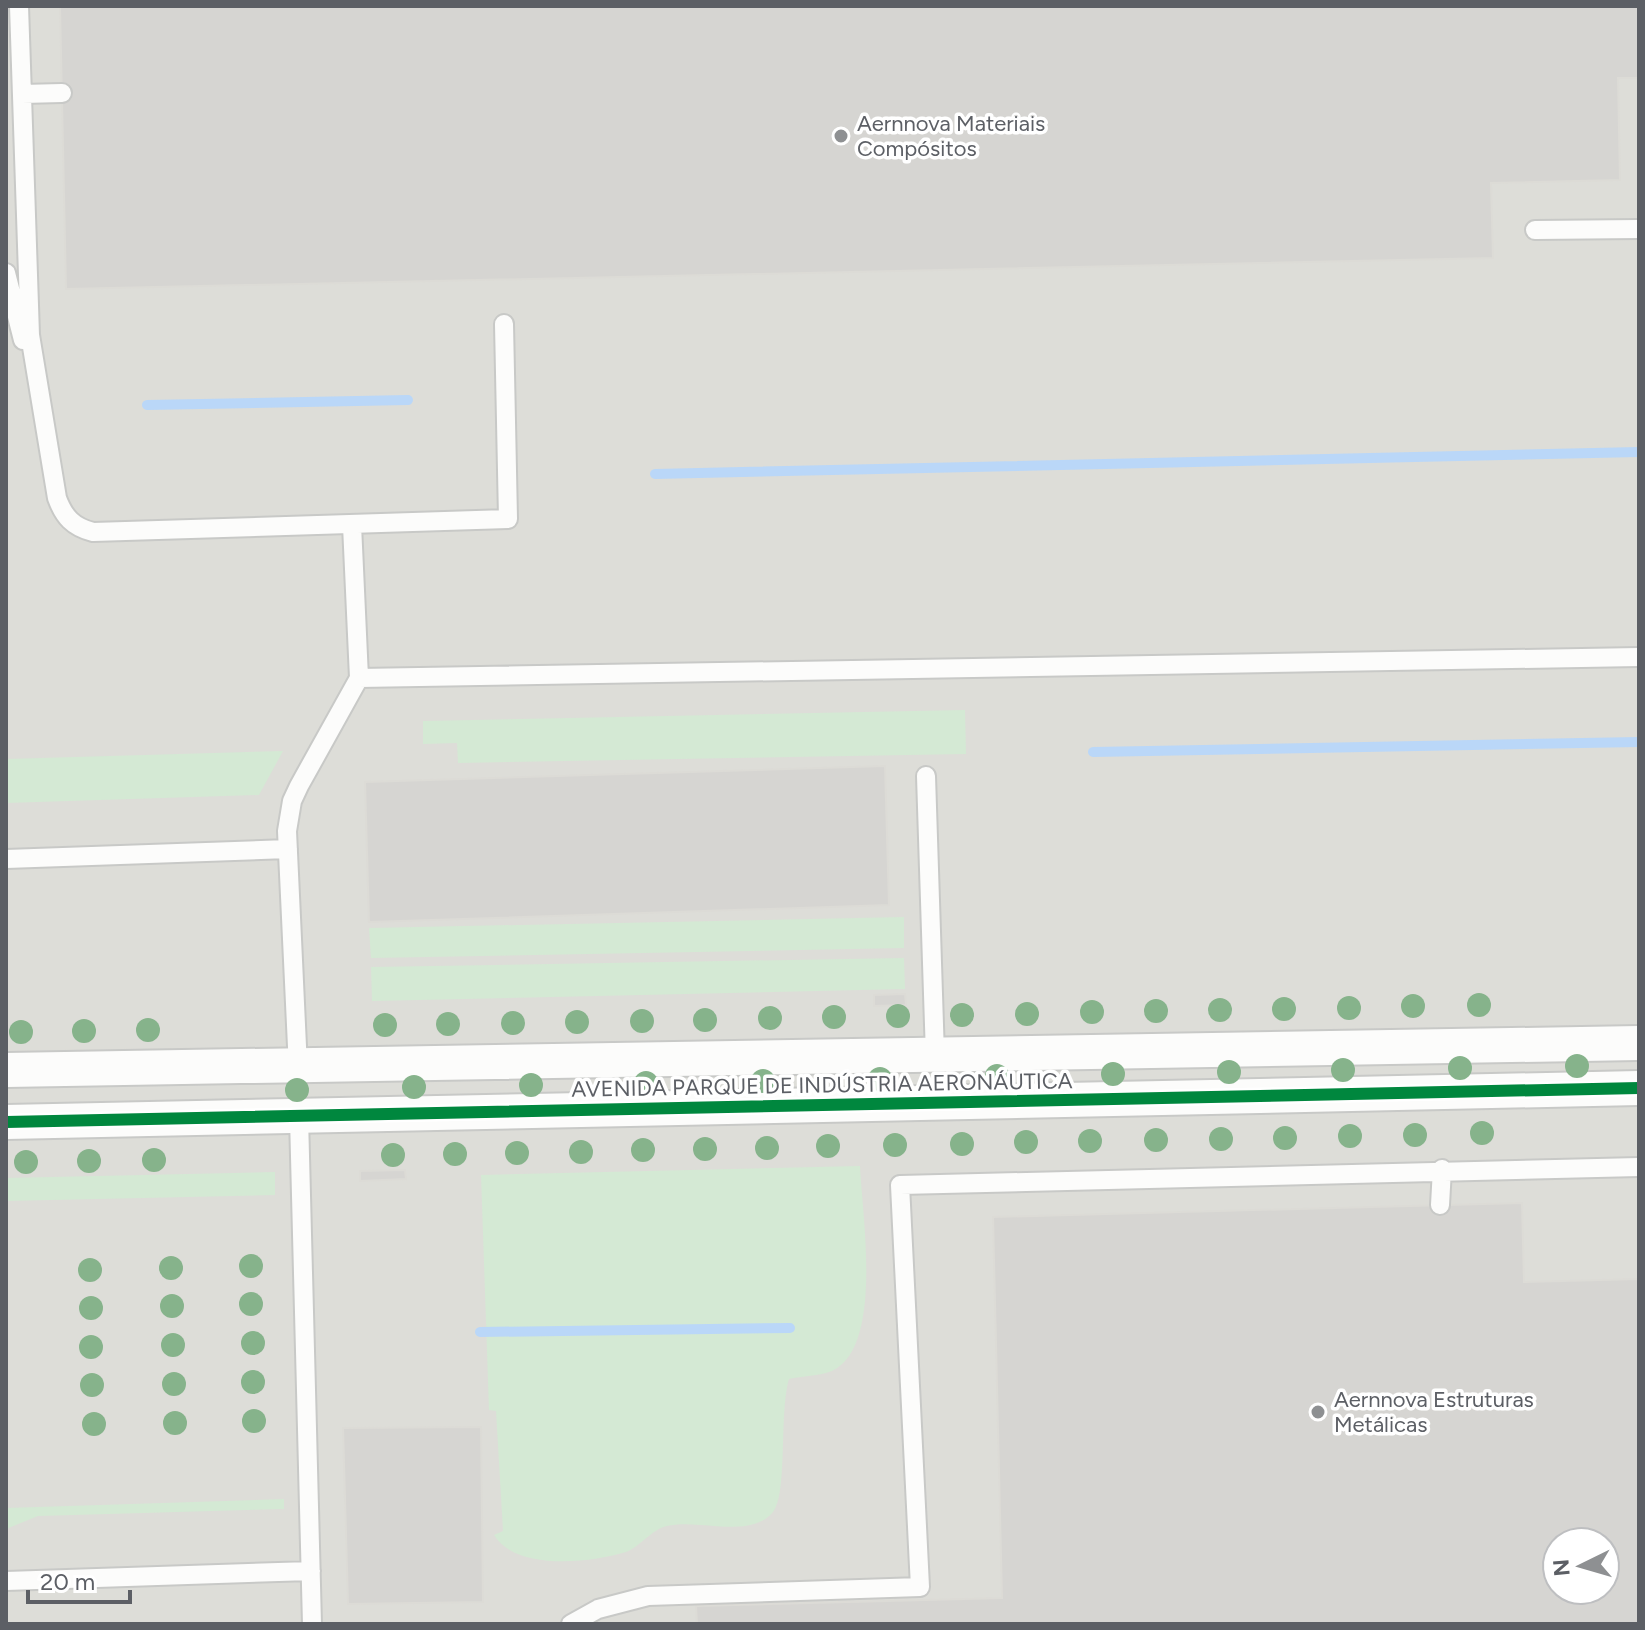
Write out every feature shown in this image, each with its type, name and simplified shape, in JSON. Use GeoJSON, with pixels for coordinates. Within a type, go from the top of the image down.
{"type":"FeatureCollection","features":[{"type":"Feature","properties":{"kind":"street","name":"AVENIDA PARQUE DE INDÚSTRIA AERONÁUTICA"},"geometry":{"type":"LineString","coordinates":[[6,1070],[298,1068],[1639,1043]]}},
{"type":"Feature","properties":{"kind":"street","name":"AVENIDA PARQUE DE INDÚSTRIA AERONÁUTICA"},"geometry":{"type":"LineString","coordinates":[[6,1122],[1639,1088]]}},
{"type":"Feature","properties":{"kind":"lane"},"geometry":{"type":"LineString","coordinates":[[19,6],[30,335],[57,498],[61,510],[79,529],[93,532],[508,519],[504,324]]}},
{"type":"Feature","properties":{"kind":"lane"},"geometry":{"type":"LineString","coordinates":[[22,94],[62,93]]}},
{"type":"Feature","properties":{"kind":"lane"},"geometry":{"type":"LineString","coordinates":[[1535,230],[1639,229]]}},
{"type":"Feature","properties":{"kind":"lane"},"geometry":{"type":"LineString","coordinates":[[6,273],[40,408]]}},
{"type":"Feature","properties":{"kind":"lane"},"geometry":{"type":"LineString","coordinates":[[298,1068],[288,849],[292,801],[359,678],[352,525]]}},
{"type":"Feature","properties":{"kind":"lane"},"geometry":{"type":"LineString","coordinates":[[359,678],[1639,657]]}},
{"type":"Feature","properties":{"kind":"lane"},"geometry":{"type":"LineString","coordinates":[[926,776],[935,1056]]}},
{"type":"Feature","properties":{"kind":"lane"},"geometry":{"type":"LineString","coordinates":[[6,859],[288,849]]}},
{"type":"Feature","properties":{"kind":"lane"},"geometry":{"type":"LineString","coordinates":[[299,1117],[312,1624]]}},
{"type":"Feature","properties":{"kind":"lane"},"geometry":{"type":"LineString","coordinates":[[571,1624],[598,1609],[648,1596],[920,1587],[900,1185],[1442,1169],[1639,1167]]}},
{"type":"Feature","properties":{"kind":"lane"},"geometry":{"type":"LineString","coordinates":[[1440,1205],[1442,1169]]}},
{"type":"Feature","properties":{"kind":"lane"},"geometry":{"type":"LineString","coordinates":[[6,1581],[311,1571]]}},
{"type":"Feature","properties":{"kind":"shaded area"},"geometry":{"type":"Polygon","coordinates":[[[6,6],[1639,6],[1639,1624],[6,1624],[6,6]]]}},
{"type":"Feature","properties":{"kind":"green space"},"geometry":{"type":"Polygon","coordinates":[[[965,710],[966,754],[458,763],[457,743],[423,744],[423,721],[965,710]]]}},
{"type":"Feature","properties":{"kind":"green space"},"geometry":{"type":"Polygon","coordinates":[[[283,751],[259,795],[6,803],[6,759],[283,751]]]}},
{"type":"Feature","properties":{"kind":"green space"},"geometry":{"type":"Polygon","coordinates":[[[904,917],[904,948],[371,958],[369,928],[904,917]]]}},
{"type":"Feature","properties":{"kind":"green space"},"geometry":{"type":"Polygon","coordinates":[[[904,958],[905,989],[372,1001],[371,967],[904,958]]]}},
{"type":"Feature","properties":{"kind":"green space"},"geometry":{"type":"Polygon","coordinates":[[[860,1166],[866,1278],[859,1336],[848,1357],[832,1371],[789,1379],[780,1488],[773,1512],[763,1520],[738,1527],[667,1526],[626,1552],[593,1559],[536,1559],[505,1547],[494,1535],[503,1531],[496,1411],[489,1410],[481,1175],[860,1166]]]}},
{"type":"Feature","properties":{"kind":"green space"},"geometry":{"type":"Polygon","coordinates":[[[275,1172],[275,1195],[6,1201],[6,1178],[275,1172]]]}},
{"type":"Feature","properties":{"kind":"green space"},"geometry":{"type":"Polygon","coordinates":[[[284,1499],[284,1509],[38,1516],[6,1529],[6,1508],[284,1499]]]}},
{"type":"Feature","properties":{"kind":"building","name":"Aernnova Materiais Compósitos"},"geometry":{"type":"Polygon","coordinates":[[[60,6],[1639,6],[1639,78],[1618,78],[1620,180],[1491,183],[1493,258],[66,289],[60,6]]]}},
{"type":"Feature","properties":{"kind":"building"},"geometry":{"type":"Polygon","coordinates":[[[885,766],[889,905],[369,922],[365,782],[885,766]]]}},
{"type":"Feature","properties":{"kind":"building"},"geometry":{"type":"Polygon","coordinates":[[[905,994],[906,1005],[874,1006],[874,995],[905,994]]]}},
{"type":"Feature","properties":{"kind":"building"},"geometry":{"type":"Polygon","coordinates":[[[405,1170],[406,1179],[360,1181],[360,1171],[405,1170]]]}},
{"type":"Feature","properties":{"kind":"building","name":"Aernnova Estruturas Metálicas"},"geometry":{"type":"Polygon","coordinates":[[[1522,1203],[1524,1282],[1639,1279],[1639,1624],[697,1624],[696,1606],[1002,1598],[993,1217],[1522,1203]]]}},
{"type":"Feature","properties":{"kind":"building"},"geometry":{"type":"Polygon","coordinates":[[[481,1427],[483,1602],[348,1604],[343,1428],[481,1427]]]}},
{"type":"Feature","properties":{"kind":"waterway"},"geometry":{"type":"LineString","coordinates":[[147,405],[408,400]]}},
{"type":"Feature","properties":{"kind":"waterway"},"geometry":{"type":"LineString","coordinates":[[655,474],[1639,452]]}},
{"type":"Feature","properties":{"kind":"waterway"},"geometry":{"type":"LineString","coordinates":[[1093,752],[1639,742]]}},
{"type":"Feature","properties":{"kind":"waterway"},"geometry":{"type":"LineString","coordinates":[[480,1332],[790,1328]]}},
{"type":"Feature","properties":{"kind":"cycle path"},"geometry":{"type":"LineString","coordinates":[[6,1122],[1639,1088]]}},
{"type":"Feature","properties":{"kind":"place","name":"Aernnova Materiais Compósitos"},"geometry":{"type":"Point","coordinates":[841,136]}},
{"type":"Feature","properties":{"kind":"place","name":"Aernnova Estruturas Metálicas"},"geometry":{"type":"Point","coordinates":[1318,1412]}}]}
